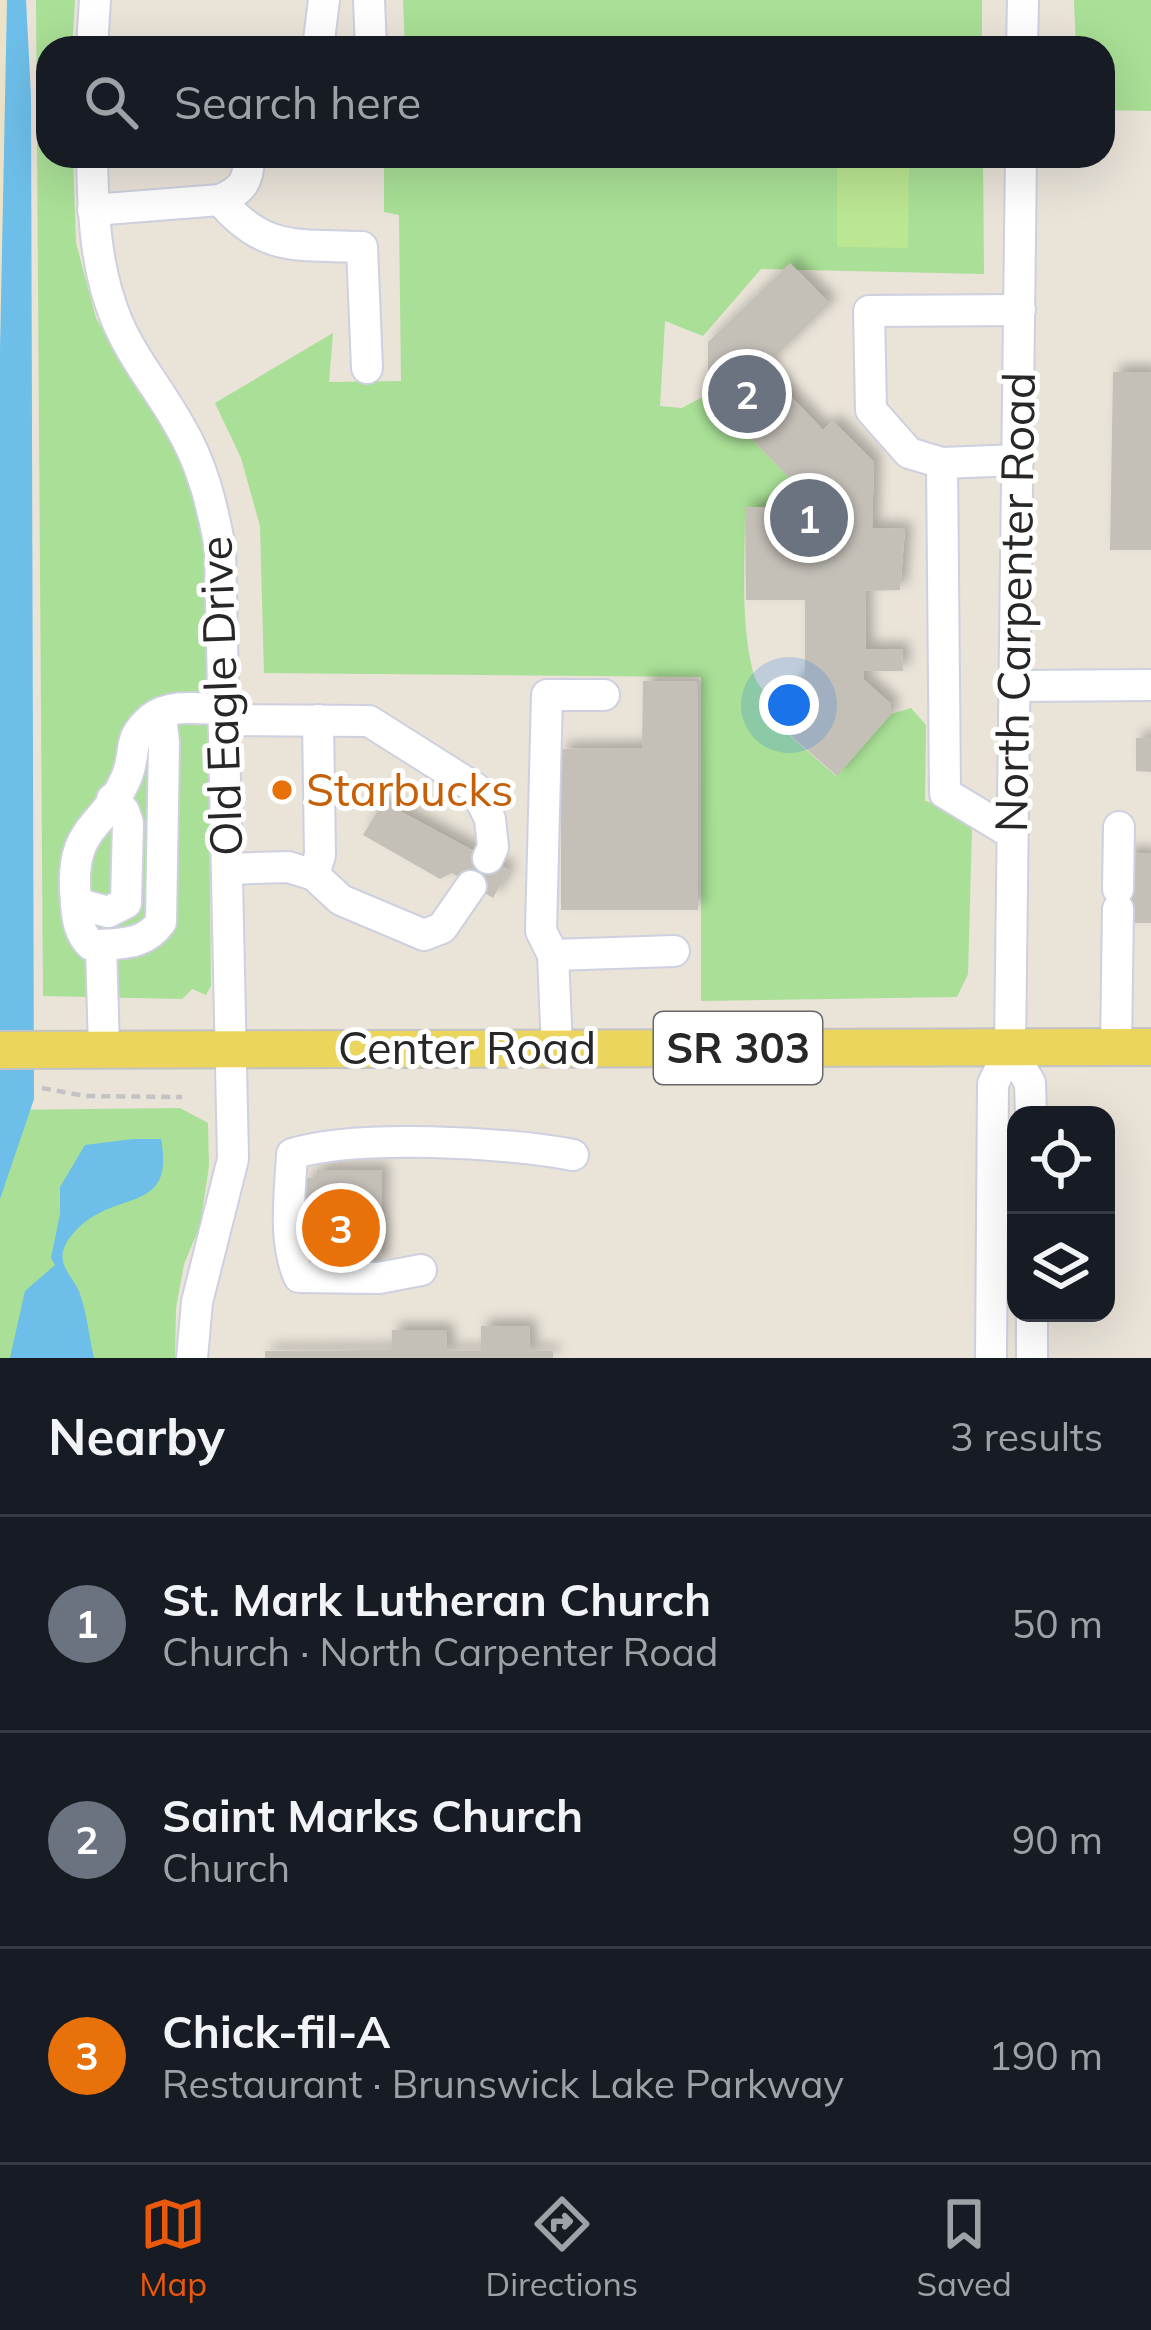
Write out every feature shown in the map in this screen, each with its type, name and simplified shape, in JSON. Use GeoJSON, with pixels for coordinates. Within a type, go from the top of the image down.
{"type":"FeatureCollection","features":[{"type":"Feature","properties":{"kind":"main road","name":"Center Road"},"geometry":{"type":"LineString","coordinates":[[0,1050],[1134,1048]]}},
{"type":"Feature","properties":{"kind":"street"},"geometry":{"type":"LineString","coordinates":[[93,36],[95,0]]}},
{"type":"Feature","properties":{"kind":"street"},"geometry":{"type":"LineString","coordinates":[[320,36],[324,0]]}},
{"type":"Feature","properties":{"kind":"street"},"geometry":{"type":"LineString","coordinates":[[369,0],[370,36]]}},
{"type":"Feature","properties":{"kind":"street"},"geometry":{"type":"LineString","coordinates":[[1022,36],[1023,0]]}},
{"type":"Feature","properties":{"kind":"street","name":"Old Eagle Drive"},"geometry":{"type":"LineString","coordinates":[[92,168],[101,271],[115,316],[198,462],[220,548],[233,1159],[197,1302],[192,1358]]}},
{"type":"Feature","properties":{"kind":"street"},"geometry":{"type":"LineString","coordinates":[[93,210],[220,200],[247,182],[248,168]]}},
{"type":"Feature","properties":{"kind":"street","name":"North Carpenter Road"},"geometry":{"type":"LineString","coordinates":[[1010,1048],[1021,168]]}},
{"type":"Feature","properties":{"kind":"street"},"geometry":{"type":"LineString","coordinates":[[220,200],[242,227],[277,243],[362,248],[367,368]]}},
{"type":"Feature","properties":{"kind":"street"},"geometry":{"type":"LineString","coordinates":[[1018,460],[942,464],[909,453],[872,410],[869,311],[1020,310]]}},
{"type":"Feature","properties":{"kind":"street"},"geometry":{"type":"LineString","coordinates":[[942,464],[944,793],[1011,833]]}},
{"type":"Feature","properties":{"kind":"street"},"geometry":{"type":"LineString","coordinates":[[1016,686],[1151,686]]}},
{"type":"Feature","properties":{"kind":"street"},"geometry":{"type":"LineString","coordinates":[[557,1048],[553,955],[541,931],[548,695],[604,695]]}},
{"type":"Feature","properties":{"kind":"street"},"geometry":{"type":"LineString","coordinates":[[155,716],[162,725],[164,743],[160,922],[152,934],[136,943],[91,945],[76,903],[74,872],[82,840],[128,775],[136,733],[155,716],[166,710],[369,721],[475,788],[490,819],[493,847],[488,858]]}},
{"type":"Feature","properties":{"kind":"street"},"geometry":{"type":"LineString","coordinates":[[314,875],[320,855],[318,720]]}},
{"type":"Feature","properties":{"kind":"street"},"geometry":{"type":"LineString","coordinates":[[76,903],[108,912],[126,903],[128,823],[112,799]]}},
{"type":"Feature","properties":{"kind":"street"},"geometry":{"type":"LineString","coordinates":[[1119,826],[1118,899],[1134,1048]]}},
{"type":"Feature","properties":{"kind":"street"},"geometry":{"type":"LineString","coordinates":[[227,869],[288,867],[314,875],[341,901],[424,935],[442,928],[471,886]]}},
{"type":"Feature","properties":{"kind":"street"},"geometry":{"type":"LineString","coordinates":[[101,945],[104,1049]]}},
{"type":"Feature","properties":{"kind":"street"},"geometry":{"type":"LineString","coordinates":[[553,955],[674,951]]}},
{"type":"Feature","properties":{"kind":"street"},"geometry":{"type":"LineString","coordinates":[[1010,1048],[1030,1083],[1031,1106]]}},
{"type":"Feature","properties":{"kind":"street"},"geometry":{"type":"LineString","coordinates":[[991,1358],[993,1084],[1010,1048]]}},
{"type":"Feature","properties":{"kind":"street"},"geometry":{"type":"LineString","coordinates":[[421,1270],[379,1278],[299,1277],[292,1262],[290,1234],[292,1154],[322,1147],[411,1145],[526,1146],[573,1155]]}},
{"type":"Feature","properties":{"kind":"street"},"geometry":{"type":"LineString","coordinates":[[1032,1322],[1032,1358]]}},
{"type":"Feature","properties":{"kind":"path"},"geometry":{"type":"LineString","coordinates":[[42,1088],[85,1096],[182,1097]]}},
{"type":"Feature","properties":{"kind":"shaded area"},"geometry":{"type":"Polygon","coordinates":[[[0,0],[6,0],[17,311],[0,312],[0,0]]]}},
{"type":"Feature","properties":{"kind":"green space"},"geometry":{"type":"Polygon","coordinates":[[[36,0],[75,0],[73,36],[36,36],[36,0]]]}},
{"type":"Feature","properties":{"kind":"green space"},"geometry":{"type":"Polygon","coordinates":[[[403,0],[982,0],[982,36],[404,36],[403,0]]]}},
{"type":"Feature","properties":{"kind":"green space"},"geometry":{"type":"Polygon","coordinates":[[[1074,0],[1151,0],[1151,111],[1115,110],[1115,36],[1076,36],[1074,0]]]}},
{"type":"Feature","properties":{"kind":"green space"},"geometry":{"type":"Polygon","coordinates":[[[37,168],[73,168],[76,243],[96,318],[138,392],[174,438],[197,499],[206,552],[211,986],[206,995],[192,989],[182,999],[43,996],[37,168]]]}},
{"type":"Feature","properties":{"kind":"green space"},"geometry":{"type":"Polygon","coordinates":[[[384,168],[983,168],[984,274],[761,269],[703,336],[665,321],[660,406],[682,408],[708,394],[800,489],[783,489],[782,507],[745,508],[746,632],[753,672],[773,704],[775,723],[836,776],[891,714],[911,708],[926,725],[925,801],[945,806],[972,828],[968,974],[957,997],[701,1001],[701,677],[264,673],[260,526],[241,458],[215,403],[333,333],[329,382],[401,381],[399,215],[384,212],[384,168]]]}},
{"type":"Feature","properties":{"kind":"green space"},"geometry":{"type":"Polygon","coordinates":[[[837,168],[909,168],[908,248],[837,247],[837,168]]]}},
{"type":"Feature","properties":{"kind":"green space"},"geometry":{"type":"Polygon","coordinates":[[[180,1108],[208,1123],[209,1166],[200,1226],[184,1264],[176,1308],[175,1358],[0,1358],[0,1110],[180,1108]]]}},
{"type":"Feature","properties":{"kind":"water"},"geometry":{"type":"Polygon","coordinates":[[[7,0],[26,0],[31,96],[34,1099],[0,1199],[0,351],[7,0]]]}},
{"type":"Feature","properties":{"kind":"water"},"geometry":{"type":"Polygon","coordinates":[[[161,1139],[159,1180],[150,1191],[88,1220],[64,1247],[64,1265],[82,1302],[94,1358],[10,1358],[25,1291],[55,1265],[51,1258],[60,1187],[85,1145],[161,1139]]]}},
{"type":"Feature","properties":{"kind":"building"},"geometry":{"type":"Polygon","coordinates":[[[790,263],[830,304],[768,364],[769,374],[823,430],[833,421],[874,462],[872,528],[905,529],[900,590],[865,591],[866,649],[902,649],[903,671],[864,671],[864,680],[891,704],[891,714],[837,776],[775,722],[775,703],[805,675],[805,600],[746,600],[745,507],[782,507],[782,489],[800,489],[708,394],[708,342],[790,263]]]}},
{"type":"Feature","properties":{"kind":"building"},"geometry":{"type":"Polygon","coordinates":[[[1113,372],[1151,372],[1151,550],[1110,550],[1113,372]]]}},
{"type":"Feature","properties":{"kind":"building"},"geometry":{"type":"Polygon","coordinates":[[[643,681],[697,682],[698,910],[561,910],[561,749],[642,748],[643,681]]]}},
{"type":"Feature","properties":{"kind":"building"},"geometry":{"type":"Polygon","coordinates":[[[1136,738],[1151,738],[1151,772],[1136,771],[1136,738]]]}},
{"type":"Feature","properties":{"kind":"building"},"geometry":{"type":"Polygon","coordinates":[[[383,802],[509,870],[493,898],[452,873],[440,879],[363,835],[383,802]]]}},
{"type":"Feature","properties":{"kind":"building"},"geometry":{"type":"Polygon","coordinates":[[[1125,853],[1151,854],[1151,923],[1125,923],[1125,853]]]}},
{"type":"Feature","properties":{"kind":"building"},"geometry":{"type":"Polygon","coordinates":[[[317,1170],[382,1170],[382,1265],[316,1261],[312,1255],[313,1208],[305,1208],[306,1178],[316,1178],[317,1170]]]}},
{"type":"Feature","properties":{"kind":"building"},"geometry":{"type":"Polygon","coordinates":[[[481,1326],[529,1326],[530,1351],[553,1351],[553,1358],[265,1358],[265,1351],[392,1350],[392,1330],[447,1330],[447,1351],[481,1351],[481,1326]]]}},
{"type":"Feature","properties":{"kind":"place","name":"Saint Marks Church"},"geometry":{"type":"Point","coordinates":[747,394]}},
{"type":"Feature","properties":{"kind":"place","name":"St. Mark Lutheran Church"},"geometry":{"type":"Point","coordinates":[809,518]}},
{"type":"Feature","properties":{"kind":"place","name":"Starbucks"},"geometry":{"type":"Point","coordinates":[282,790]}},
{"type":"Feature","properties":{"kind":"place","name":"Chick-fil-A"},"geometry":{"type":"Point","coordinates":[341,1228]}}]}
